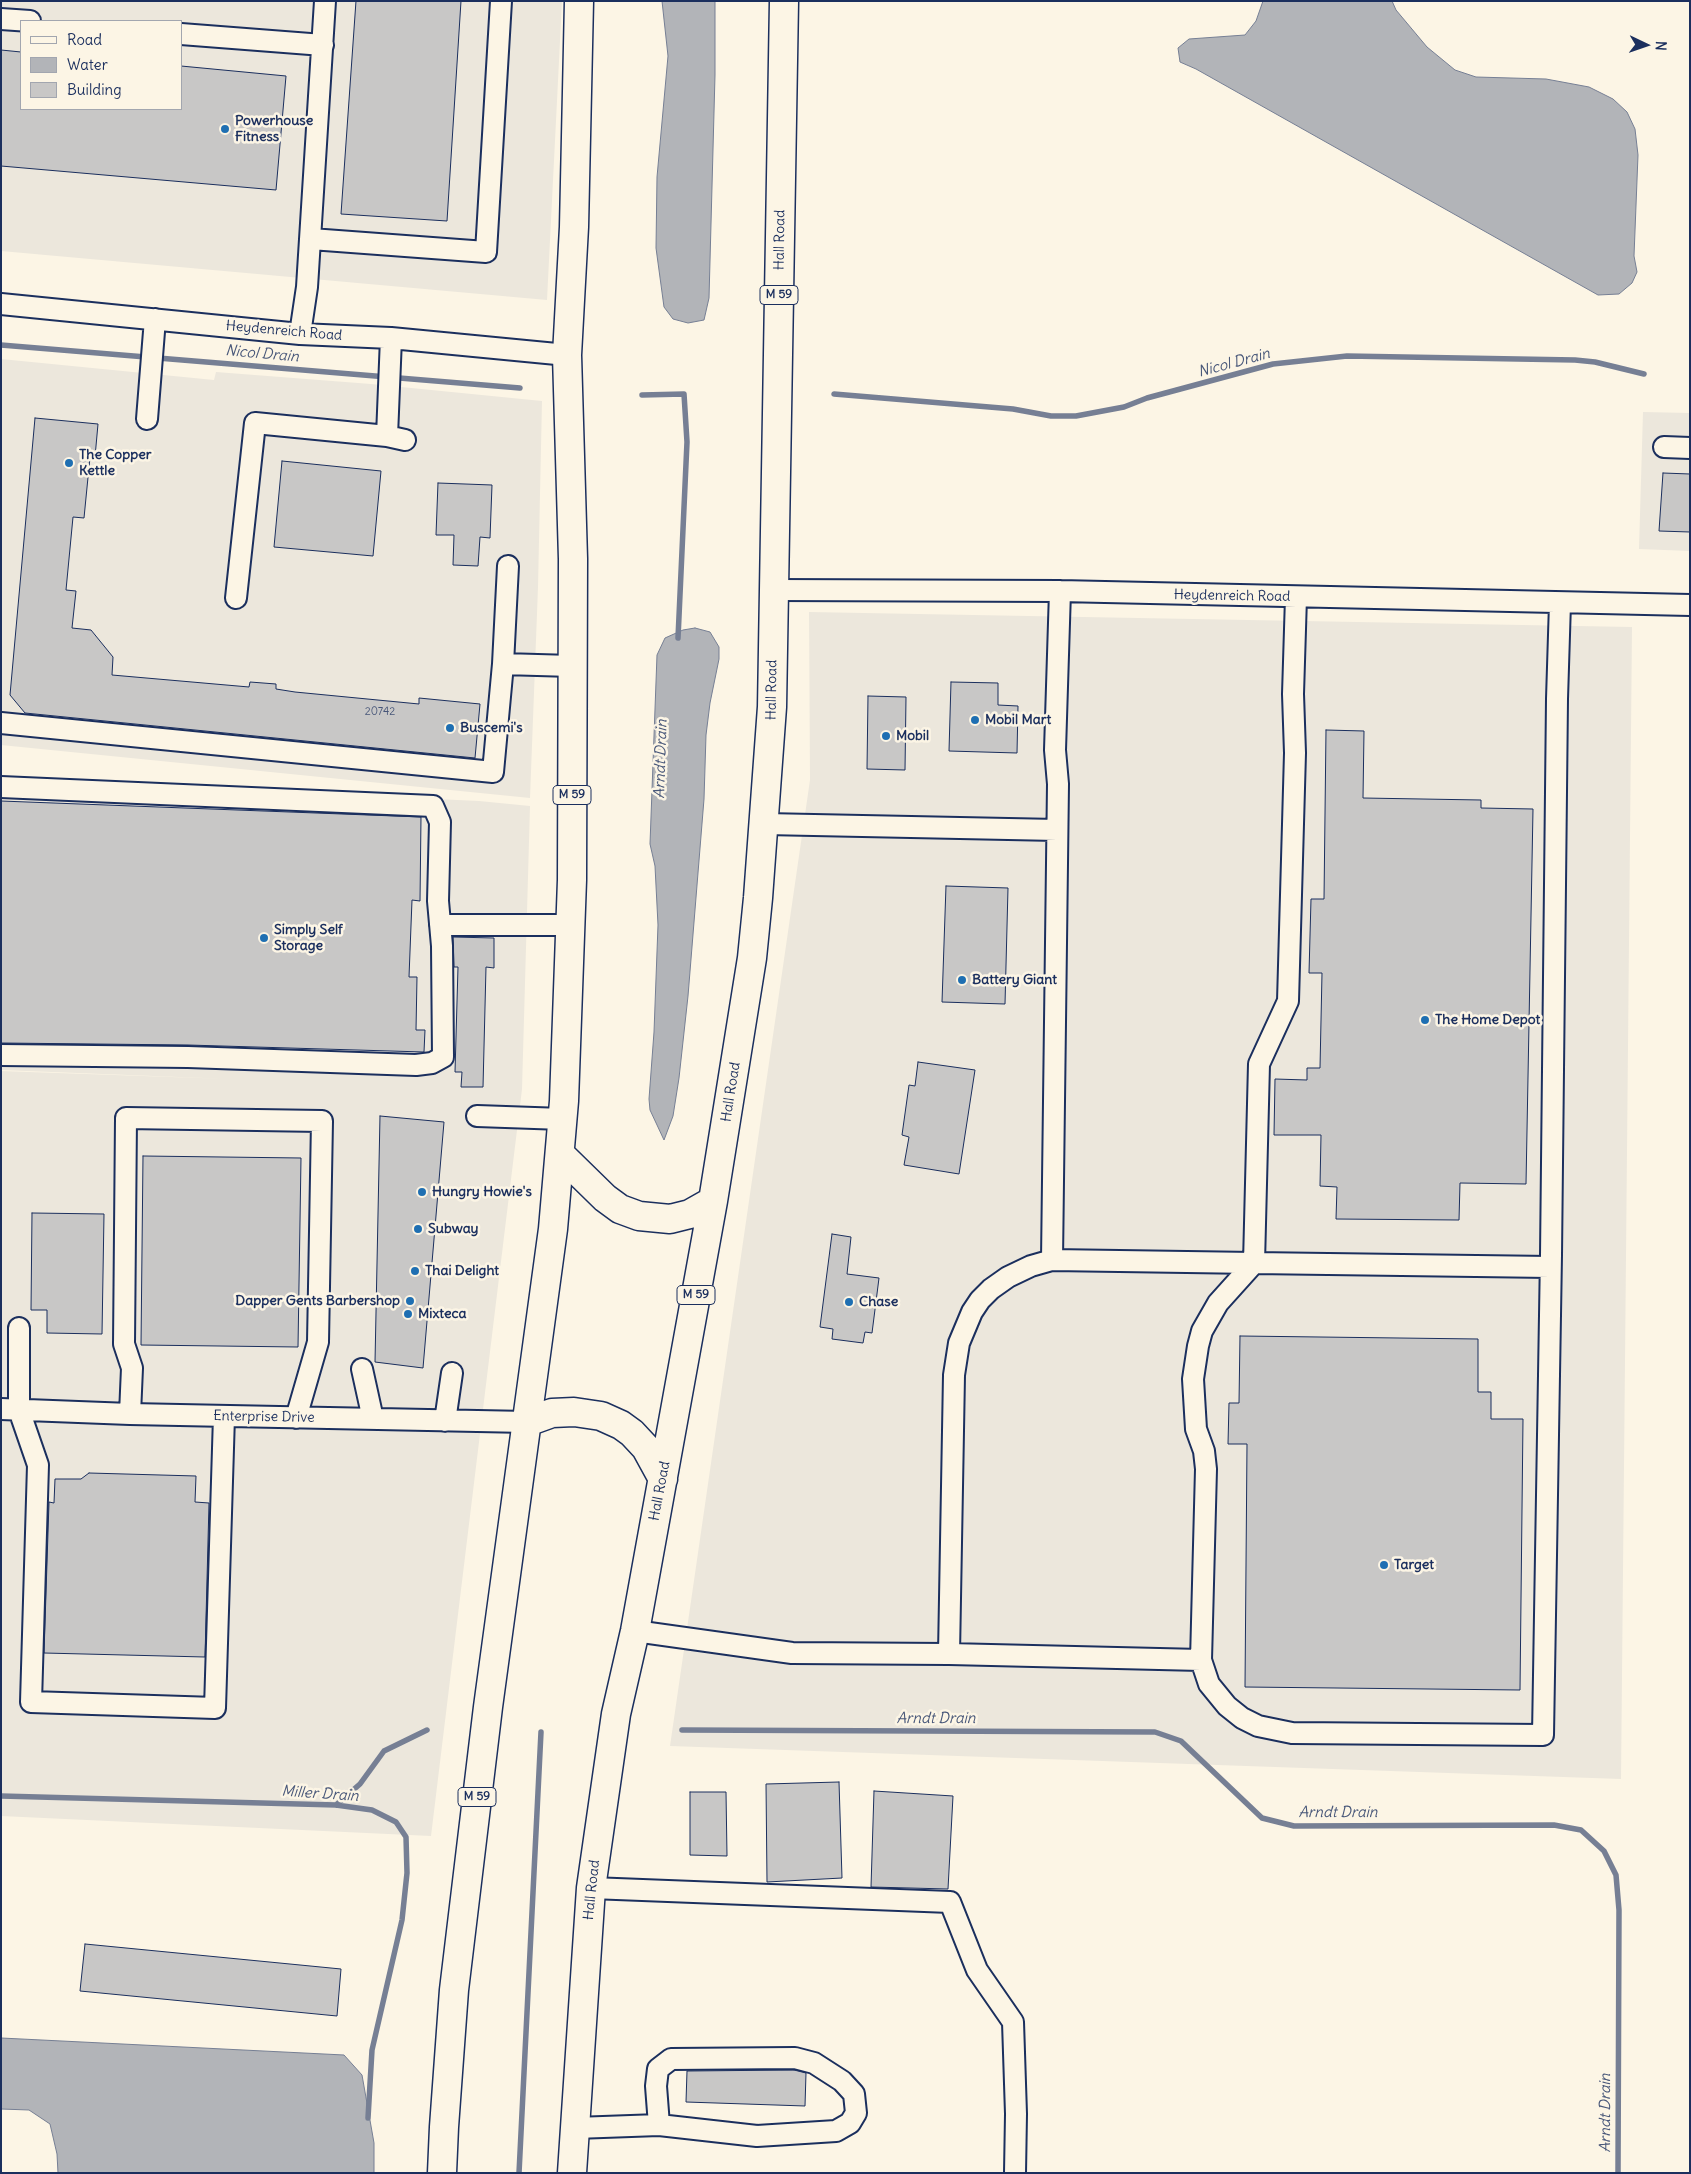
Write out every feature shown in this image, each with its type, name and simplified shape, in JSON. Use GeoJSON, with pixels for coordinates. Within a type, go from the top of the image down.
{"type":"FeatureCollection","features":[{"type":"Feature","properties":{"kind":"highway","name":"M 59"},"geometry":{"type":"LineString","coordinates":[[442,2173],[454,1990],[488,1707],[553,1229],[560,1154],[572,871],[573,559],[567,355],[574,227],[579,1]]}},
{"type":"Feature","properties":{"kind":"highway","name":"Hall Road"},"geometry":{"type":"LineString","coordinates":[[572,2173],[591,1888],[616,1714],[635,1631],[713,1201],[752,958],[765,824],[772,707],[784,1]]}},
{"type":"Feature","properties":{"kind":"highway"},"geometry":{"type":"LineString","coordinates":[[560,1154],[605,1198],[620,1209],[639,1216],[670,1219],[690,1214],[713,1201]]}},
{"type":"Feature","properties":{"kind":"highway"},"geometry":{"type":"LineString","coordinates":[[527,1422],[552,1413],[574,1412],[601,1416],[621,1425],[632,1433],[646,1448],[662,1479]]}},
{"type":"Feature","properties":{"kind":"street"},"geometry":{"type":"LineString","coordinates":[[300,334],[308,287],[325,1]]}},
{"type":"Feature","properties":{"kind":"street"},"geometry":{"type":"LineString","coordinates":[[311,239],[486,252],[501,1]]}},
{"type":"Feature","properties":{"kind":"street"},"geometry":{"type":"LineString","coordinates":[[1,19],[20,20]]}},
{"type":"Feature","properties":{"kind":"street"},"geometry":{"type":"LineString","coordinates":[[182,34],[323,45]]}},
{"type":"Feature","properties":{"kind":"street","name":"Heydenreich Road"},"geometry":{"type":"LineString","coordinates":[[1,304],[300,334],[391,338],[567,355]]}},
{"type":"Feature","properties":{"kind":"street"},"geometry":{"type":"LineString","coordinates":[[147,419],[155,319]]}},
{"type":"Feature","properties":{"kind":"street"},"geometry":{"type":"LineString","coordinates":[[236,598],[254,423],[396,438],[391,338]]}},
{"type":"Feature","properties":{"kind":"street"},"geometry":{"type":"LineString","coordinates":[[1664,447],[1690,448]]}},
{"type":"Feature","properties":{"kind":"street"},"geometry":{"type":"LineString","coordinates":[[1,723],[493,772],[503,664],[508,566]]}},
{"type":"Feature","properties":{"kind":"street","name":"Heydenreich Road"},"geometry":{"type":"LineString","coordinates":[[774,590],[1060,591],[1690,605]]}},
{"type":"Feature","properties":{"kind":"street"},"geometry":{"type":"LineString","coordinates":[[1052,1260],[1058,830],[1058,784],[1055,750],[1060,591]]}},
{"type":"Feature","properties":{"kind":"street"},"geometry":{"type":"LineString","coordinates":[[1296,597],[1293,694],[1295,753],[1288,1001],[1259,1064],[1254,1263],[1208,1317],[1198,1346],[1195,1363],[1193,1405],[1195,1421],[1204,1451],[1206,1469],[1202,1660],[1209,1684],[1227,1706],[1242,1718],[1258,1726],[1292,1733],[1543,1734],[1557,699],[1560,603]]}},
{"type":"Feature","properties":{"kind":"street"},"geometry":{"type":"LineString","coordinates":[[503,664],[572,666]]}},
{"type":"Feature","properties":{"kind":"street"},"geometry":{"type":"LineString","coordinates":[[1,787],[433,806],[440,822],[438,901],[443,1057],[432,1063],[416,1065],[188,1057],[1,1055]]}},
{"type":"Feature","properties":{"kind":"street"},"geometry":{"type":"LineString","coordinates":[[765,824],[1058,830]]}},
{"type":"Feature","properties":{"kind":"street"},"geometry":{"type":"LineString","coordinates":[[440,926],[570,925]]}},
{"type":"Feature","properties":{"kind":"street"},"geometry":{"type":"LineString","coordinates":[[476,1116],[562,1119]]}},
{"type":"Feature","properties":{"kind":"street"},"geometry":{"type":"LineString","coordinates":[[130,1414],[132,1368],[124,1344],[126,1118],[322,1122],[318,1342],[296,1418]]}},
{"type":"Feature","properties":{"kind":"street"},"geometry":{"type":"LineString","coordinates":[[949,1654],[954,1375],[959,1343],[972,1312],[980,1300],[991,1289],[1008,1277],[1031,1266],[1052,1260],[1550,1267]]}},
{"type":"Feature","properties":{"kind":"street"},"geometry":{"type":"LineString","coordinates":[[19,1328],[10,1410],[38,1465],[31,1702],[215,1708],[224,1416]]}},
{"type":"Feature","properties":{"kind":"street"},"geometry":{"type":"LineString","coordinates":[[362,1368],[373,1419]]}},
{"type":"Feature","properties":{"kind":"street"},"geometry":{"type":"LineString","coordinates":[[445,1420],[452,1372]]}},
{"type":"Feature","properties":{"kind":"street","name":"Enterprise Drive"},"geometry":{"type":"LineString","coordinates":[[10,1410],[527,1422]]}},
{"type":"Feature","properties":{"kind":"street"},"geometry":{"type":"LineString","coordinates":[[635,1631],[792,1653],[949,1654],[1202,1660]]}},
{"type":"Feature","properties":{"kind":"street"},"geometry":{"type":"LineString","coordinates":[[591,1888],[950,1902],[977,1970],[1014,2022],[1016,2096],[1015,2173]]}},
{"type":"Feature","properties":{"kind":"street"},"geometry":{"type":"LineString","coordinates":[[575,2128],[659,2125],[757,2136],[836,2131],[850,2123],[856,2113],[854,2094],[842,2081],[814,2063],[796,2058],[671,2059],[658,2069],[656,2086],[659,2125]]}},
{"type":"Feature","properties":{"kind":"shaded area"},"geometry":{"type":"Polygon","coordinates":[[[1,1],[562,1],[547,300],[1,251],[1,1]]]}},
{"type":"Feature","properties":{"kind":"shaded area"},"geometry":{"type":"Polygon","coordinates":[[[1,359],[214,380],[216,372],[371,384],[542,401],[538,587],[530,798],[1,745],[1,359]]]}},
{"type":"Feature","properties":{"kind":"shaded area"},"geometry":{"type":"Polygon","coordinates":[[[1643,412],[1690,413],[1690,551],[1639,549],[1643,412]]]}},
{"type":"Feature","properties":{"kind":"shaded area"},"geometry":{"type":"Polygon","coordinates":[[[809,612],[1632,627],[1621,1779],[670,1746],[810,780],[809,612]]]}},
{"type":"Feature","properties":{"kind":"shaded area"},"geometry":{"type":"Polygon","coordinates":[[[1,779],[479,801],[530,806],[522,1089],[431,1836],[1,1816],[1,1071],[229,1079],[1,1070],[1,779]]]}},
{"type":"Feature","properties":{"kind":"water"},"geometry":{"type":"Polygon","coordinates":[[[662,1],[715,1],[709,298],[704,320],[688,323],[673,319],[664,307],[656,248],[657,177],[668,56],[662,1]]]}},
{"type":"Feature","properties":{"kind":"water"},"geometry":{"type":"Polygon","coordinates":[[[1263,1],[1392,1],[1396,10],[1427,47],[1455,70],[1476,77],[1546,79],[1589,87],[1613,99],[1627,112],[1635,129],[1638,155],[1634,256],[1637,272],[1632,283],[1619,294],[1598,295],[1196,69],[1180,62],[1178,48],[1189,39],[1245,35],[1256,21],[1263,1]]]}},
{"type":"Feature","properties":{"kind":"water"},"geometry":{"type":"Polygon","coordinates":[[[695,628],[710,632],[719,647],[719,659],[706,735],[704,799],[688,996],[679,1078],[673,1116],[664,1140],[650,1110],[649,1099],[654,1032],[658,925],[655,866],[650,844],[657,655],[665,638],[683,630],[695,628]]]}},
{"type":"Feature","properties":{"kind":"water"},"geometry":{"type":"Polygon","coordinates":[[[1,2038],[344,2055],[362,2075],[374,2143],[374,2173],[58,2173],[57,2154],[50,2124],[29,2110],[1,2109],[1,2038]]]}},
{"type":"Feature","properties":{"kind":"building"},"geometry":{"type":"Polygon","coordinates":[[[356,1],[461,1],[447,221],[341,214],[356,1]]]}},
{"type":"Feature","properties":{"kind":"building"},"geometry":{"type":"Polygon","coordinates":[[[1,50],[20,52],[20,110],[182,110],[182,66],[286,76],[276,190],[1,166],[1,50]]]}},
{"type":"Feature","properties":{"kind":"building"},"geometry":{"type":"Polygon","coordinates":[[[35,418],[98,424],[95,457],[90,457],[84,518],[73,517],[66,590],[76,591],[72,628],[91,630],[113,657],[112,675],[249,687],[250,682],[276,684],[276,689],[295,692],[419,704],[419,698],[480,704],[475,758],[25,713],[10,695],[35,418]]]}},
{"type":"Feature","properties":{"kind":"building"},"geometry":{"type":"Polygon","coordinates":[[[282,461],[381,471],[373,556],[274,547],[282,461]]]}},
{"type":"Feature","properties":{"kind":"building"},"geometry":{"type":"Polygon","coordinates":[[[1663,473],[1690,474],[1690,532],[1659,531],[1663,473]]]}},
{"type":"Feature","properties":{"kind":"building"},"geometry":{"type":"Polygon","coordinates":[[[438,483],[492,485],[490,538],[480,537],[478,566],[453,565],[454,535],[436,535],[438,483]]]}},
{"type":"Feature","properties":{"kind":"building"},"geometry":{"type":"Polygon","coordinates":[[[951,682],[998,683],[998,705],[1018,706],[1017,753],[949,751],[951,682]]]}},
{"type":"Feature","properties":{"kind":"building"},"geometry":{"type":"Polygon","coordinates":[[[868,696],[906,697],[905,770],[867,769],[868,696]]]}},
{"type":"Feature","properties":{"kind":"building","name":"The Home Depot"},"geometry":{"type":"Polygon","coordinates":[[[1326,730],[1364,731],[1363,798],[1481,800],[1481,808],[1533,809],[1526,1184],[1460,1183],[1459,1220],[1336,1219],[1337,1187],[1320,1186],[1321,1135],[1274,1135],[1275,1079],[1307,1080],[1307,1068],[1320,1068],[1322,973],[1309,973],[1311,899],[1324,899],[1326,730]]]}},
{"type":"Feature","properties":{"kind":"building","name":"Simply Self Storage"},"geometry":{"type":"Polygon","coordinates":[[[1,801],[421,817],[420,901],[412,900],[409,977],[417,977],[416,1030],[425,1030],[424,1052],[188,1045],[1,1043],[1,801]]]}},
{"type":"Feature","properties":{"kind":"building"},"geometry":{"type":"Polygon","coordinates":[[[946,886],[1008,888],[1005,1004],[942,1002],[946,886]]]}},
{"type":"Feature","properties":{"kind":"building"},"geometry":{"type":"Polygon","coordinates":[[[453,937],[494,938],[494,968],[486,967],[483,1087],[461,1087],[462,1072],[455,1072],[458,967],[454,967],[453,937]]]}},
{"type":"Feature","properties":{"kind":"building"},"geometry":{"type":"Polygon","coordinates":[[[918,1062],[975,1070],[959,1174],[904,1165],[909,1137],[902,1135],[909,1085],[915,1086],[918,1062]]]}},
{"type":"Feature","properties":{"kind":"building"},"geometry":{"type":"Polygon","coordinates":[[[380,1116],[444,1122],[423,1368],[375,1362],[380,1116]]]}},
{"type":"Feature","properties":{"kind":"building"},"geometry":{"type":"Polygon","coordinates":[[[143,1156],[301,1158],[298,1347],[141,1345],[143,1156]]]}},
{"type":"Feature","properties":{"kind":"building"},"geometry":{"type":"Polygon","coordinates":[[[32,1213],[104,1214],[102,1334],[47,1333],[47,1310],[31,1310],[32,1213]]]}},
{"type":"Feature","properties":{"kind":"building","name":"Chase"},"geometry":{"type":"Polygon","coordinates":[[[832,1234],[851,1237],[847,1274],[879,1278],[872,1333],[865,1332],[863,1343],[832,1339],[833,1329],[820,1327],[832,1234]]]}},
{"type":"Feature","properties":{"kind":"building","name":"Target"},"geometry":{"type":"Polygon","coordinates":[[[1240,1336],[1478,1339],[1478,1392],[1491,1392],[1491,1419],[1523,1419],[1520,1690],[1245,1687],[1247,1444],[1228,1444],[1229,1403],[1239,1403],[1240,1336]]]}},
{"type":"Feature","properties":{"kind":"building"},"geometry":{"type":"Polygon","coordinates":[[[89,1473],[196,1476],[195,1502],[209,1503],[205,1657],[44,1653],[49,1502],[54,1503],[55,1479],[81,1479],[89,1473]]]}},
{"type":"Feature","properties":{"kind":"building"},"geometry":{"type":"Polygon","coordinates":[[[839,1782],[842,1878],[767,1882],[766,1784],[839,1782]]]}},
{"type":"Feature","properties":{"kind":"building"},"geometry":{"type":"Polygon","coordinates":[[[874,1791],[953,1796],[948,1889],[871,1887],[874,1791]]]}},
{"type":"Feature","properties":{"kind":"building"},"geometry":{"type":"Polygon","coordinates":[[[690,1792],[726,1792],[727,1856],[690,1855],[690,1792]]]}},
{"type":"Feature","properties":{"kind":"building"},"geometry":{"type":"Polygon","coordinates":[[[85,1944],[341,1969],[337,2016],[80,1991],[85,1944]]]}},
{"type":"Feature","properties":{"kind":"building"},"geometry":{"type":"Polygon","coordinates":[[[794,2070],[806,2073],[805,2106],[686,2102],[687,2071],[794,2070]]]}},
{"type":"Feature","properties":{"kind":"waterway","name":"Nicol Drain"},"geometry":{"type":"LineString","coordinates":[[1,345],[520,388]]}},
{"type":"Feature","properties":{"kind":"waterway","name":"Nicol Drain"},"geometry":{"type":"LineString","coordinates":[[834,394],[1013,409],[1051,416],[1076,416],[1124,407],[1147,398],[1273,364],[1347,356],[1575,360],[1595,362],[1644,374]]}},
{"type":"Feature","properties":{"kind":"waterway","name":"Arndt Drain"},"geometry":{"type":"LineString","coordinates":[[642,395],[684,394],[687,442],[678,638]]}},
{"type":"Feature","properties":{"kind":"waterway","name":"Arndt Drain"},"geometry":{"type":"LineString","coordinates":[[336,1805],[360,1784],[384,1751],[427,1730]]}},
{"type":"Feature","properties":{"kind":"waterway","name":"Arndt Drain"},"geometry":{"type":"LineString","coordinates":[[682,1730],[1155,1732],[1181,1741],[1262,1818],[1294,1826],[1554,1825],[1581,1830],[1604,1851],[1616,1875],[1619,1910],[1618,2173]]}},
{"type":"Feature","properties":{"kind":"waterway"},"geometry":{"type":"LineString","coordinates":[[519,2173],[541,1732]]}},
{"type":"Feature","properties":{"kind":"waterway","name":"Miller Drain"},"geometry":{"type":"LineString","coordinates":[[1,1796],[336,1805],[372,1810],[396,1822],[406,1837],[407,1873],[402,1920],[372,2050],[368,2118]]}},
{"type":"Feature","properties":{"kind":"place","name":"Powerhouse Fitness"},"geometry":{"type":"Point","coordinates":[225,129]}},
{"type":"Feature","properties":{"kind":"place","name":"The Copper Kettle"},"geometry":{"type":"Point","coordinates":[69,463]}},
{"type":"Feature","properties":{"kind":"place","name":"Mobil Mart"},"geometry":{"type":"Point","coordinates":[975,720]}},
{"type":"Feature","properties":{"kind":"place","name":"Buscemi's"},"geometry":{"type":"Point","coordinates":[450,728]}},
{"type":"Feature","properties":{"kind":"place","name":"Mobil"},"geometry":{"type":"Point","coordinates":[886,736]}},
{"type":"Feature","properties":{"kind":"place","name":"Simply Self Storage"},"geometry":{"type":"Point","coordinates":[264,938]}},
{"type":"Feature","properties":{"kind":"place","name":"Battery Giant"},"geometry":{"type":"Point","coordinates":[962,980]}},
{"type":"Feature","properties":{"kind":"place","name":"The Home Depot"},"geometry":{"type":"Point","coordinates":[1425,1020]}},
{"type":"Feature","properties":{"kind":"place","name":"Hungry Howie's"},"geometry":{"type":"Point","coordinates":[422,1192]}},
{"type":"Feature","properties":{"kind":"place","name":"Subway"},"geometry":{"type":"Point","coordinates":[418,1229]}},
{"type":"Feature","properties":{"kind":"place","name":"Thai Delight"},"geometry":{"type":"Point","coordinates":[415,1271]}},
{"type":"Feature","properties":{"kind":"place","name":"Dapper Gents Barbershop"},"geometry":{"type":"Point","coordinates":[410,1301]}},
{"type":"Feature","properties":{"kind":"place","name":"Chase"},"geometry":{"type":"Point","coordinates":[849,1302]}},
{"type":"Feature","properties":{"kind":"place","name":"Mixteca"},"geometry":{"type":"Point","coordinates":[408,1314]}},
{"type":"Feature","properties":{"kind":"place","name":"Target"},"geometry":{"type":"Point","coordinates":[1384,1565]}}]}
